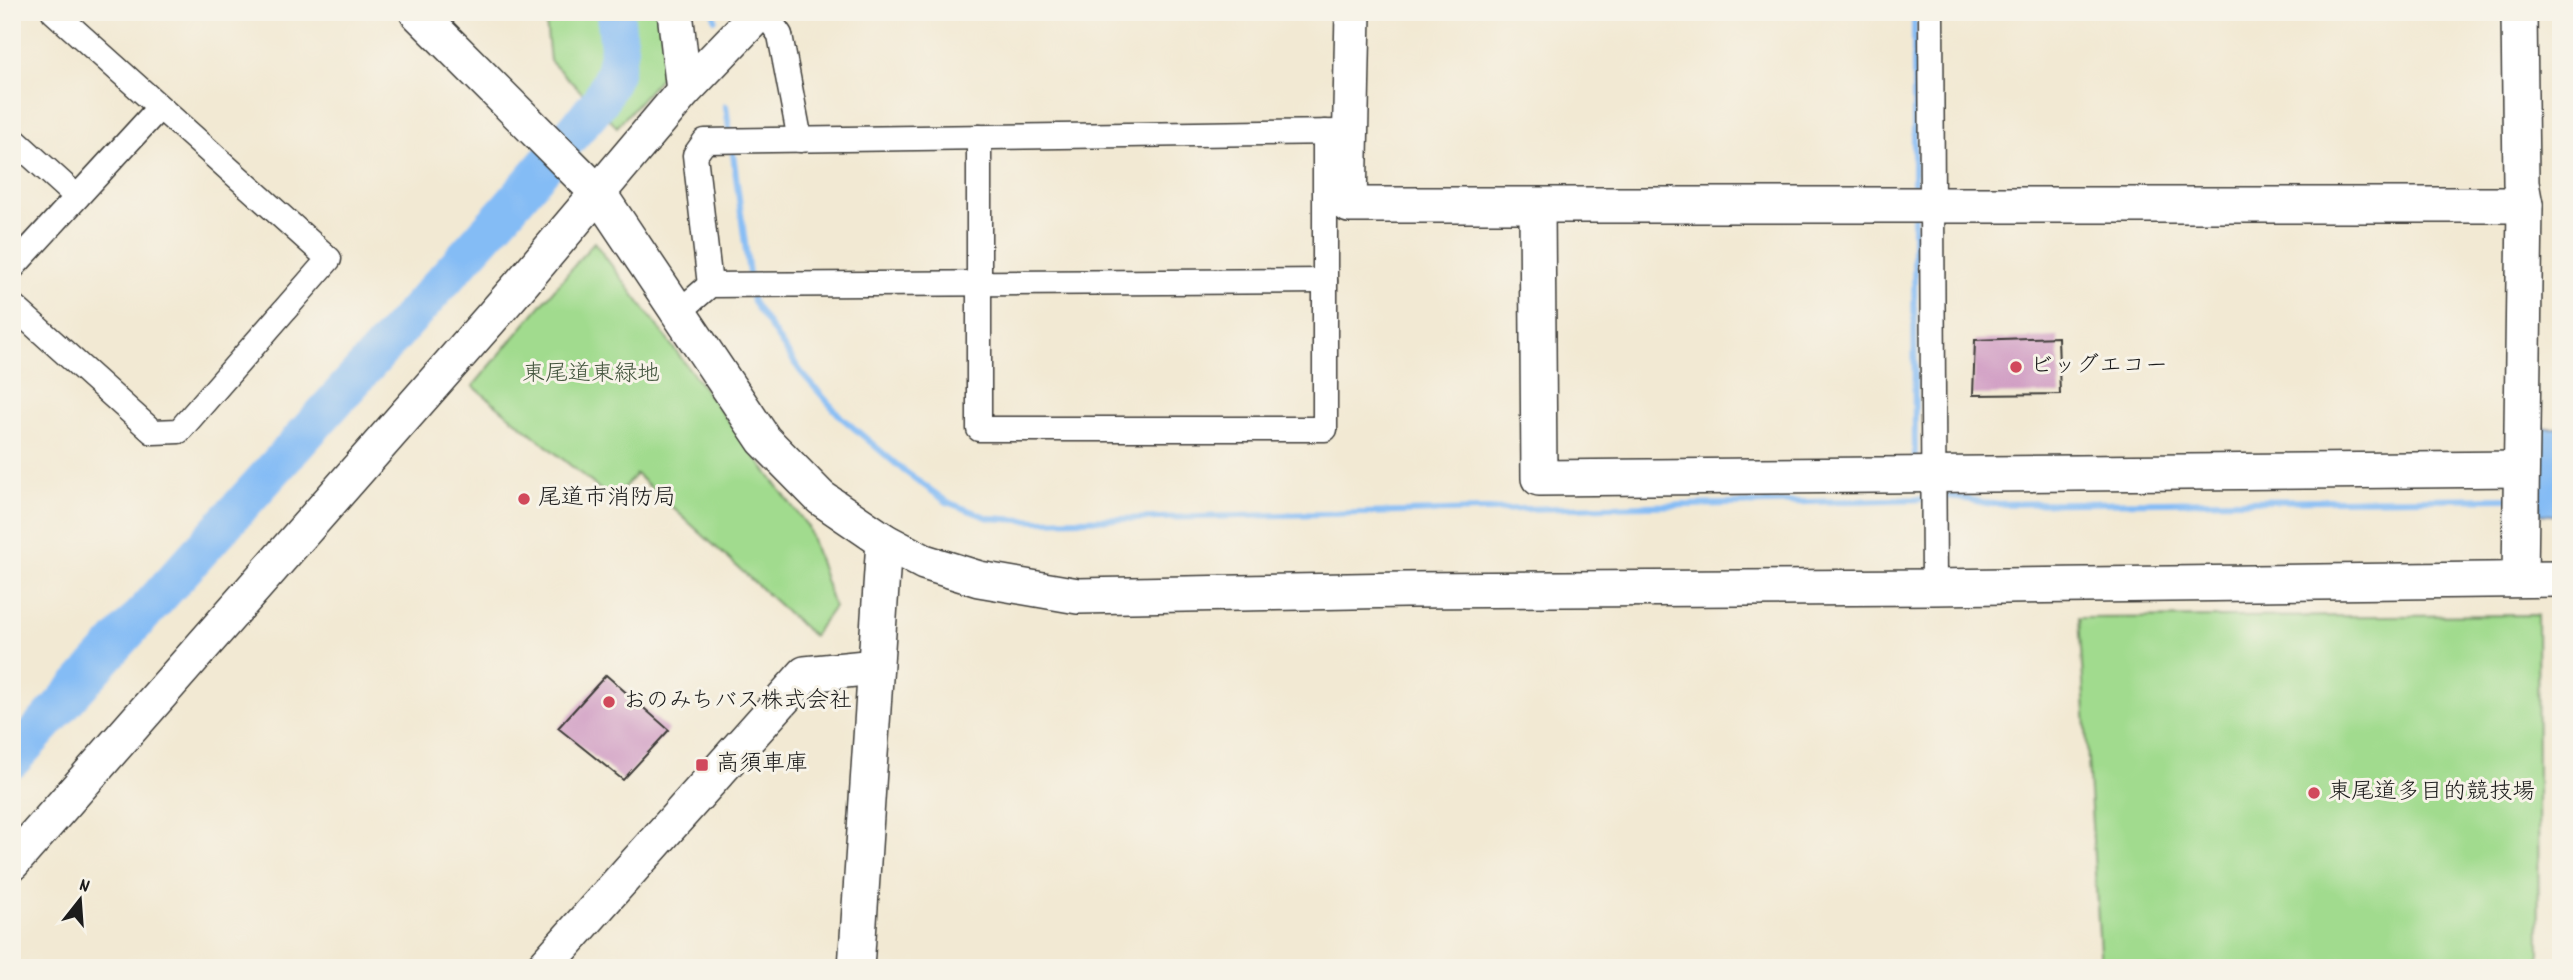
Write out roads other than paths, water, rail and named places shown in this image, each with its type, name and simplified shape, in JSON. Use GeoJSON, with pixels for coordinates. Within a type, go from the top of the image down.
{"type":"FeatureCollection","features":[{"type":"Feature","properties":{"kind":"street"},"geometry":{"type":"LineString","coordinates":[[15,313],[153,432],[180,430],[329,259],[54,12]]}},
{"type":"Feature","properties":{"kind":"street"},"geometry":{"type":"LineString","coordinates":[[416,12],[590,184],[764,440],[821,498],[884,541],[925,562],[979,579],[1079,596],[1405,590],[2561,579]]}},
{"type":"Feature","properties":{"kind":"street"},"geometry":{"type":"LineString","coordinates":[[675,12],[684,91]]}},
{"type":"Feature","properties":{"kind":"street"},"geometry":{"type":"LineString","coordinates":[[12,863],[590,184],[762,12],[780,35],[800,140]]}},
{"type":"Feature","properties":{"kind":"street"},"geometry":{"type":"LineString","coordinates":[[979,137],[979,429],[1325,429],[1325,281],[1338,132],[1353,12]]}},
{"type":"Feature","properties":{"kind":"street"},"geometry":{"type":"LineString","coordinates":[[1931,12],[1920,206],[1927,484],[1934,587]]}},
{"type":"Feature","properties":{"kind":"street"},"geometry":{"type":"LineString","coordinates":[[2519,12],[2521,183],[2525,205],[2521,579]]}},
{"type":"Feature","properties":{"kind":"street"},"geometry":{"type":"LineString","coordinates":[[12,268],[159,108]]}},
{"type":"Feature","properties":{"kind":"street"},"geometry":{"type":"LineString","coordinates":[[710,285],[695,155],[705,141],[1338,132]]}},
{"type":"Feature","properties":{"kind":"street"},"geometry":{"type":"LineString","coordinates":[[1338,132],[1349,205],[2525,205]]}},
{"type":"Feature","properties":{"kind":"street"},"geometry":{"type":"LineString","coordinates":[[12,138],[77,197]]}},
{"type":"Feature","properties":{"kind":"street"},"geometry":{"type":"LineString","coordinates":[[1537,206],[1539,478],[2521,489]]}},
{"type":"Feature","properties":{"kind":"street"},"geometry":{"type":"LineString","coordinates":[[679,312],[710,285],[1325,281]]}},
{"type":"Feature","properties":{"kind":"street"},"geometry":{"type":"LineString","coordinates":[[856,968],[884,541]]}},
{"type":"Feature","properties":{"kind":"street"},"geometry":{"type":"LineString","coordinates":[[543,968],[805,674],[875,667]]}},
{"type":"Feature","properties":{"kind":"water"},"geometry":{"type":"Polygon","coordinates":[[[2538,428],[2561,428],[2561,516],[2540,514],[2538,428]]]}},
{"type":"Feature","properties":{"kind":"waterway"},"geometry":{"type":"LineString","coordinates":[[12,760],[505,212],[600,101],[614,73],[619,48],[615,12]]}},
{"type":"Feature","properties":{"kind":"waterway"},"geometry":{"type":"LineString","coordinates":[[714,12],[715,19]]}},
{"type":"Feature","properties":{"kind":"waterway"},"geometry":{"type":"LineString","coordinates":[[1914,12],[1914,196]]}},
{"type":"Feature","properties":{"kind":"waterway"},"geometry":{"type":"LineString","coordinates":[[726,106],[730,135]]}},
{"type":"Feature","properties":{"kind":"waterway"},"geometry":{"type":"LineString","coordinates":[[732,146],[750,281]]}},
{"type":"Feature","properties":{"kind":"waterway"},"geometry":{"type":"LineString","coordinates":[[1914,217],[1915,465]]}},
{"type":"Feature","properties":{"kind":"waterway"},"geometry":{"type":"LineString","coordinates":[[751,292],[753,302],[801,372],[841,417],[903,470],[947,502],[989,518],[1039,521],[1929,499]]}},
{"type":"Feature","properties":{"kind":"waterway"},"geometry":{"type":"LineString","coordinates":[[1940,498],[1951,496],[1991,504],[2509,498]]}},
{"type":"Feature","properties":{"kind":"place","name":"ビッグエコー"},"geometry":{"type":"Point","coordinates":[2016,367]}},
{"type":"Feature","properties":{"kind":"place","name":"尾道市消防局"},"geometry":{"type":"Point","coordinates":[524,499]}},
{"type":"Feature","properties":{"kind":"place","name":"おのみちバス株式会社"},"geometry":{"type":"Point","coordinates":[609,702]}},
{"type":"Feature","properties":{"kind":"place","name":"高須車庫"},"geometry":{"type":"Point","coordinates":[702,765]}},
{"type":"Feature","properties":{"kind":"place","name":"東尾道多目的競技場"},"geometry":{"type":"Point","coordinates":[2314,793]}},
{"type":"Feature","properties":{"kind":"park label","name":"東尾道東緑地"},"geometry":{"type":"Point","coordinates":[591,375]}}]}
